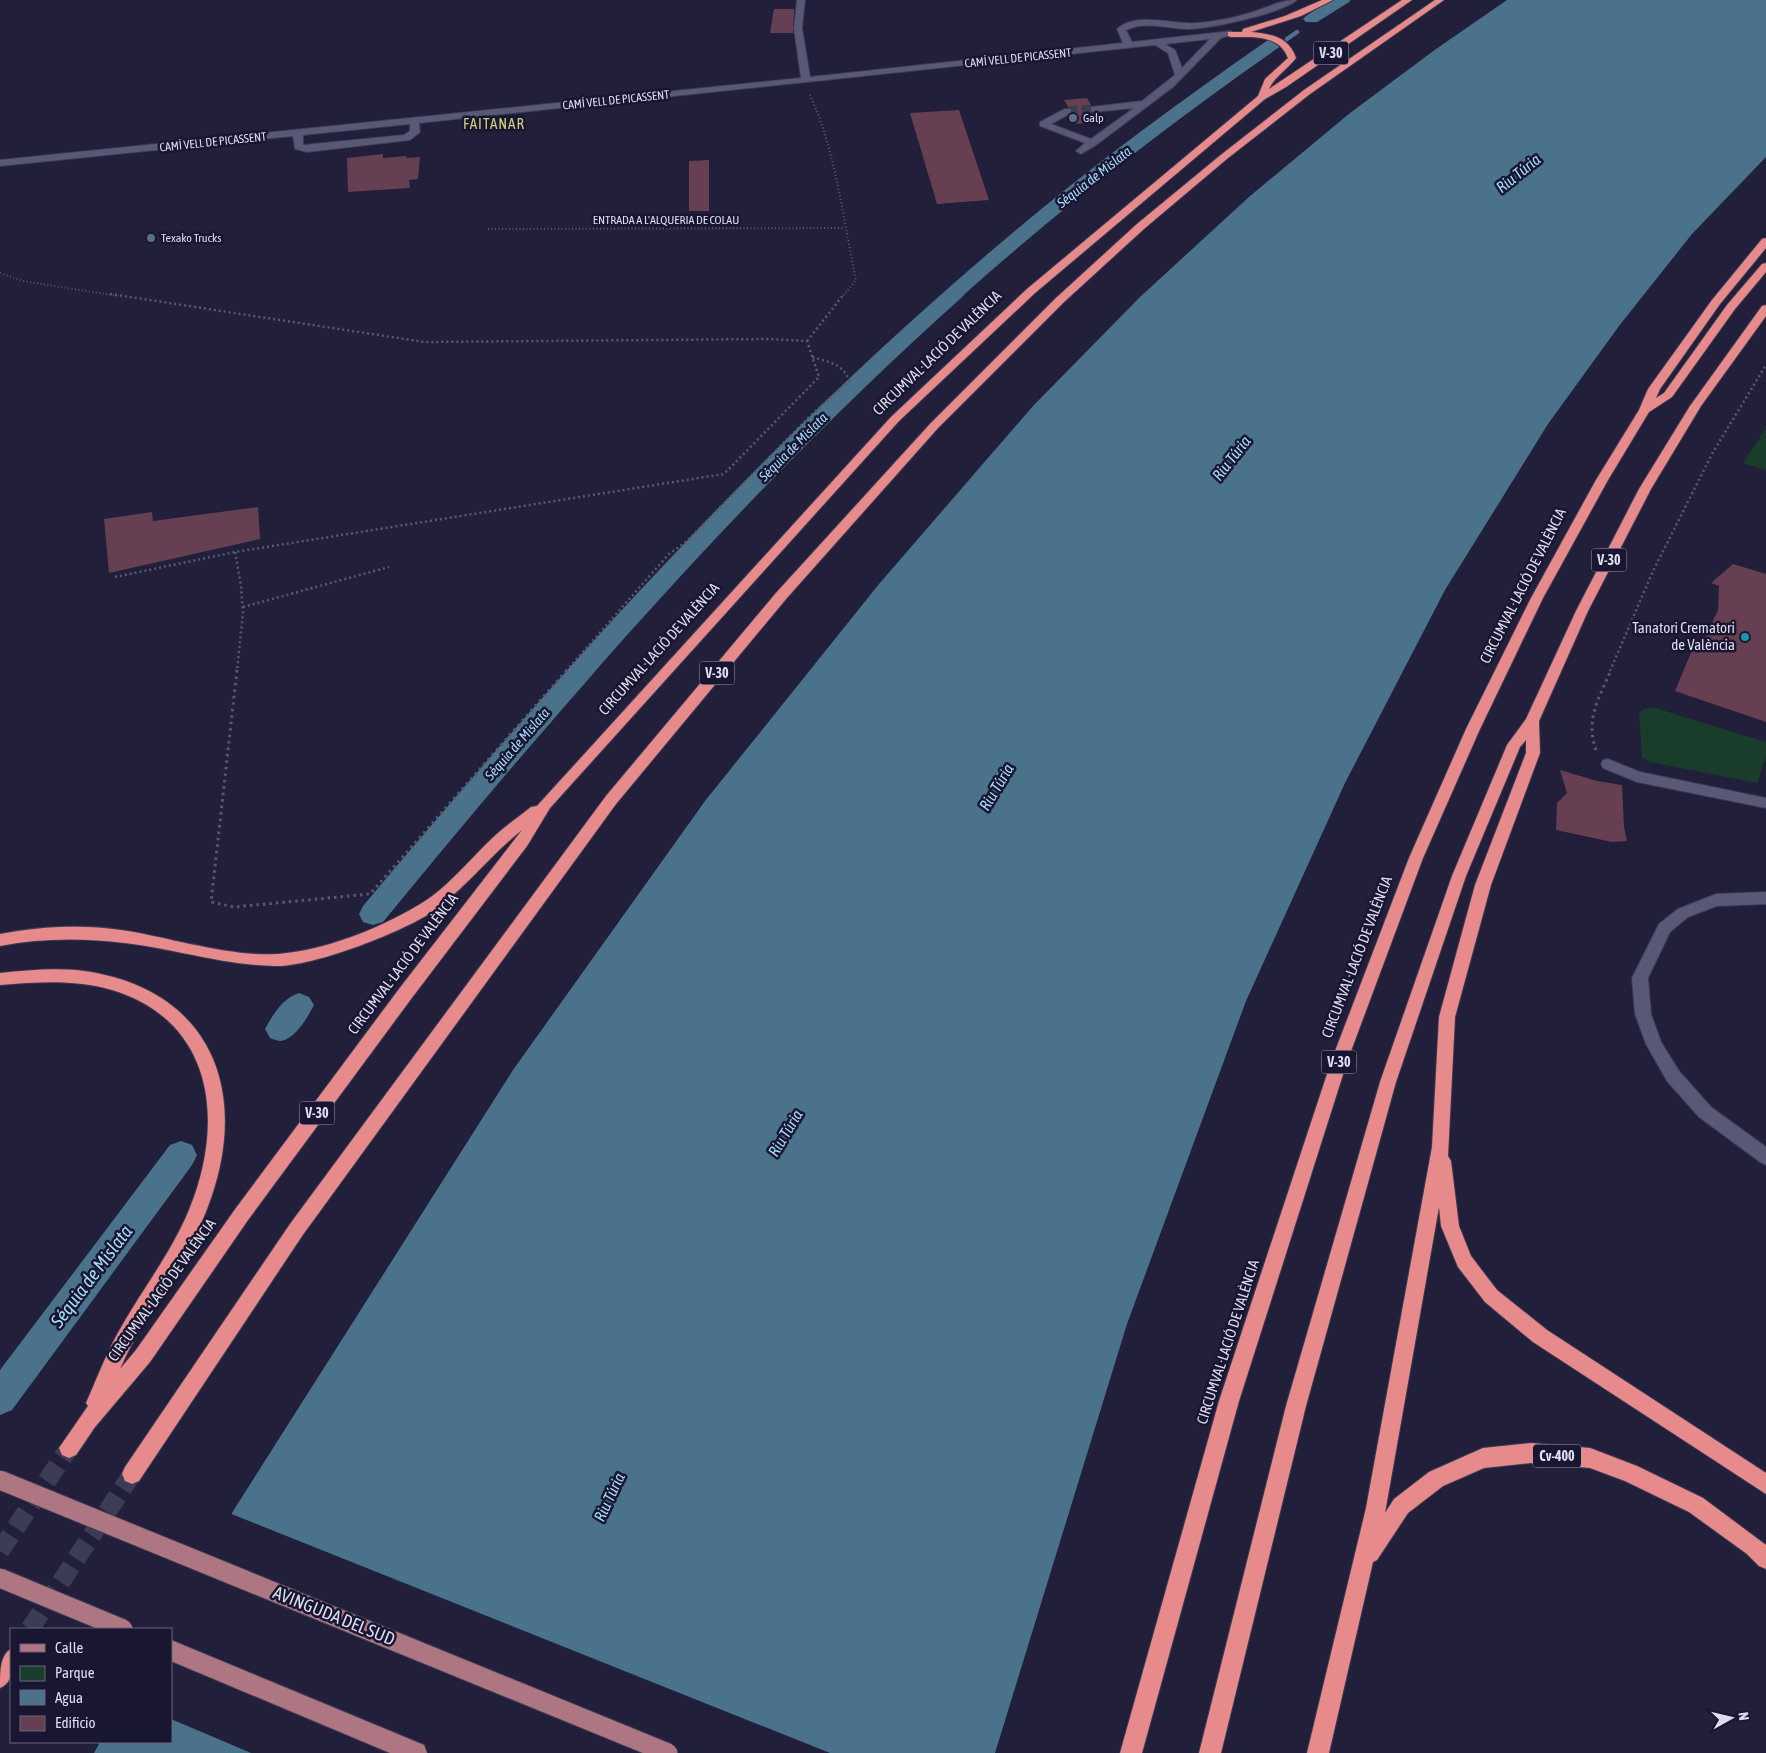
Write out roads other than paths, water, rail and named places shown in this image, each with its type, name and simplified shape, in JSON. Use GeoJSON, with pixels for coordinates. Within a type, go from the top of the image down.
{"type":"FeatureCollection","features":[{"type":"Feature","properties":{"kind":"highway"},"geometry":{"type":"LineString","coordinates":[[1231,34],[1274,23],[1309,10],[1328,0]]}},
{"type":"Feature","properties":{"kind":"highway","name":"CIRCUMVAL·LACIÓ DE VALÈNCIA"},"geometry":{"type":"LineString","coordinates":[[69,1448],[88,1420],[143,1356],[242,1214],[405,994],[522,842],[545,804],[895,419],[1031,291],[1262,97],[1283,85],[1408,0]]}},
{"type":"Feature","properties":{"kind":"highway"},"geometry":{"type":"LineString","coordinates":[[1399,6],[1416,0]]}},
{"type":"Feature","properties":{"kind":"highway","name":"V-30"},"geometry":{"type":"LineString","coordinates":[[132,1474],[296,1230],[611,800],[787,589],[934,426],[1060,300],[1142,226],[1225,156],[1307,92],[1440,0]]}},
{"type":"Feature","properties":{"kind":"highway"},"geometry":{"type":"LineString","coordinates":[[1231,34],[1266,36],[1286,44],[1291,51],[1292,58],[1286,66],[1268,81],[1262,97]]}},
{"type":"Feature","properties":{"kind":"highway","name":"CIRCUMVAL·LACIÓ DE VALÈNCIA"},"geometry":{"type":"LineString","coordinates":[[1131,1753],[1229,1401],[1340,1059],[1412,868],[1473,729],[1537,598],[1602,480],[1645,410],[1654,389],[1710,310],[1766,241]]}},
{"type":"Feature","properties":{"kind":"highway"},"geometry":{"type":"LineString","coordinates":[[1645,410],[1668,394],[1731,307],[1766,266]]}},
{"type":"Feature","properties":{"kind":"highway","name":"V-30"},"geometry":{"type":"LineString","coordinates":[[1210,1753],[1296,1406],[1388,1082],[1459,876],[1514,745],[1532,721],[1582,612],[1645,489],[1696,406],[1766,308]]}},
{"type":"Feature","properties":{"kind":"highway"},"geometry":{"type":"LineString","coordinates":[[1318,1753],[1376,1508],[1441,1147],[1447,1017],[1483,885],[1533,752],[1532,721]]}},
{"type":"Feature","properties":{"kind":"highway"},"geometry":{"type":"LineString","coordinates":[[0,940],[21,936],[67,933],[126,937],[228,957],[277,960],[321,952],[373,934],[423,910],[462,879],[503,837],[545,804]]}},
{"type":"Feature","properties":{"kind":"highway"},"geometry":{"type":"LineString","coordinates":[[0,979],[37,975],[78,975],[114,983],[155,1000],[186,1025],[204,1055],[216,1093],[217,1136],[209,1178],[190,1230],[122,1345],[88,1420]]}},
{"type":"Feature","properties":{"kind":"highway"},"geometry":{"type":"LineString","coordinates":[[1441,1147],[1450,1226],[1464,1261],[1491,1296],[1540,1336],[1766,1484]]}},
{"type":"Feature","properties":{"kind":"highway","name":"Cv-400"},"geometry":{"type":"LineString","coordinates":[[1363,1562],[1401,1506],[1436,1479],[1483,1458],[1532,1453],[1590,1458],[1630,1473],[1696,1505],[1754,1547],[1766,1558]]}},
{"type":"Feature","properties":{"kind":"highway"},"geometry":{"type":"LineString","coordinates":[[0,1677],[10,1661]]}},
{"type":"Feature","properties":{"kind":"main road","name":"AVINGUDA DEL SUD"},"geometry":{"type":"LineString","coordinates":[[0,1480],[668,1753]]}},
{"type":"Feature","properties":{"kind":"main road"},"geometry":{"type":"LineString","coordinates":[[0,1578],[120,1628]]}},
{"type":"Feature","properties":{"kind":"main road"},"geometry":{"type":"LineString","coordinates":[[172,1650],[416,1753]]}},
{"type":"Feature","properties":{"kind":"street"},"geometry":{"type":"LineString","coordinates":[[801,0],[798,28],[806,80]]}},
{"type":"Feature","properties":{"kind":"street"},"geometry":{"type":"LineString","coordinates":[[1129,46],[1121,29],[1126,26],[1152,23],[1197,26],[1256,14],[1293,0]]}},
{"type":"Feature","properties":{"kind":"street","name":"CAMÍ VELL DE PICASSENT"},"geometry":{"type":"LineString","coordinates":[[0,163],[1217,37],[1231,34]]}},
{"type":"Feature","properties":{"kind":"street"},"geometry":{"type":"LineString","coordinates":[[1082,151],[1170,85],[1217,37]]}},
{"type":"Feature","properties":{"kind":"street"},"geometry":{"type":"LineString","coordinates":[[1158,43],[1172,52],[1180,75]]}},
{"type":"Feature","properties":{"kind":"street"},"geometry":{"type":"LineString","coordinates":[[1094,109],[1143,104]]}},
{"type":"Feature","properties":{"kind":"street"},"geometry":{"type":"LineString","coordinates":[[1068,111],[1042,124],[1092,143]]}},
{"type":"Feature","properties":{"kind":"street"},"geometry":{"type":"LineString","coordinates":[[298,133],[298,147],[307,149],[407,138],[415,132],[414,121]]}},
{"type":"Feature","properties":{"kind":"street"},"geometry":{"type":"LineString","coordinates":[[1608,764],[1637,777],[1766,803]]}},
{"type":"Feature","properties":{"kind":"street"},"geometry":{"type":"LineString","coordinates":[[1766,898],[1716,900],[1683,913],[1664,928],[1640,978],[1643,1014],[1654,1044],[1673,1076],[1705,1112],[1766,1157]]}},
{"type":"Feature","properties":{"kind":"water","name":"Riu Túria"},"geometry":{"type":"Polygon","coordinates":[[[1507,0],[1766,0],[1766,157],[1692,234],[1619,326],[1548,424],[1445,590],[1345,783],[1246,1001],[1127,1324],[995,1753],[94,1753],[99,1743],[172,1743],[172,1628],[166,1628],[235,1508],[513,1070],[705,801],[879,584],[1033,406],[1140,297],[1250,196],[1350,113],[1436,49],[1507,0]]]}},
{"type":"Feature","properties":{"kind":"waterway","name":"Séquia de Mislata"},"geometry":{"type":"LineString","coordinates":[[1311,19],[1341,0]]}},
{"type":"Feature","properties":{"kind":"waterway","name":"Séquia de Mislata"},"geometry":{"type":"LineString","coordinates":[[1316,20],[1348,0]]}},
{"type":"Feature","properties":{"kind":"waterway","name":"Séquia de Mislata"},"geometry":{"type":"LineString","coordinates":[[1287,39],[1297,32]]}},
{"type":"Feature","properties":{"kind":"waterway","name":"Séquia de Mislata"},"geometry":{"type":"LineString","coordinates":[[373,914],[524,734],[602,646],[682,559],[848,391],[934,311],[1022,234],[1083,184],[1209,89],[1274,43]]}},
{"type":"Feature","properties":{"kind":"waterway"},"geometry":{"type":"LineString","coordinates":[[959,296],[1114,166],[1277,46]]}},
{"type":"Feature","properties":{"kind":"waterway"},"geometry":{"type":"LineString","coordinates":[[589,671],[678,573],[816,430],[961,294]]}},
{"type":"Feature","properties":{"kind":"waterway"},"geometry":{"type":"LineString","coordinates":[[388,908],[471,808],[591,670]]}},
{"type":"Feature","properties":{"kind":"waterway","name":"Séquia de Mislata"},"geometry":{"type":"LineString","coordinates":[[280,1029],[299,1005]]}},
{"type":"Feature","properties":{"kind":"waterway"},"geometry":{"type":"LineString","coordinates":[[287,1033],[306,1009]]}},
{"type":"Feature","properties":{"kind":"waterway","name":"Séquia de Mislata"},"geometry":{"type":"LineString","coordinates":[[0,1398],[181,1155]]}},
{"type":"Feature","properties":{"kind":"waterway"},"geometry":{"type":"LineString","coordinates":[[5,1407],[179,1175]]}},
{"type":"Feature","properties":{"kind":"tunnel"},"geometry":{"type":"LineString","coordinates":[[1068,111],[1094,109]]}},
{"type":"Feature","properties":{"kind":"tunnel"},"geometry":{"type":"LineString","coordinates":[[0,1551],[69,1448]]}},
{"type":"Feature","properties":{"kind":"tunnel"},"geometry":{"type":"LineString","coordinates":[[31,1628],[132,1474]]}},
{"type":"Feature","properties":{"kind":"place","name":"Galp"},"geometry":{"type":"Point","coordinates":[1073,118]}},
{"type":"Feature","properties":{"kind":"place","name":"Texako Trucks"},"geometry":{"type":"Point","coordinates":[151,238]}},
{"type":"Feature","properties":{"kind":"place","name":"Tanatori Crematori de València"},"geometry":{"type":"Point","coordinates":[1745,637]}},
{"type":"Feature","properties":{"kind":"district","name":"FAITANAR"},"geometry":{"type":"Point","coordinates":[494,124]}}]}
